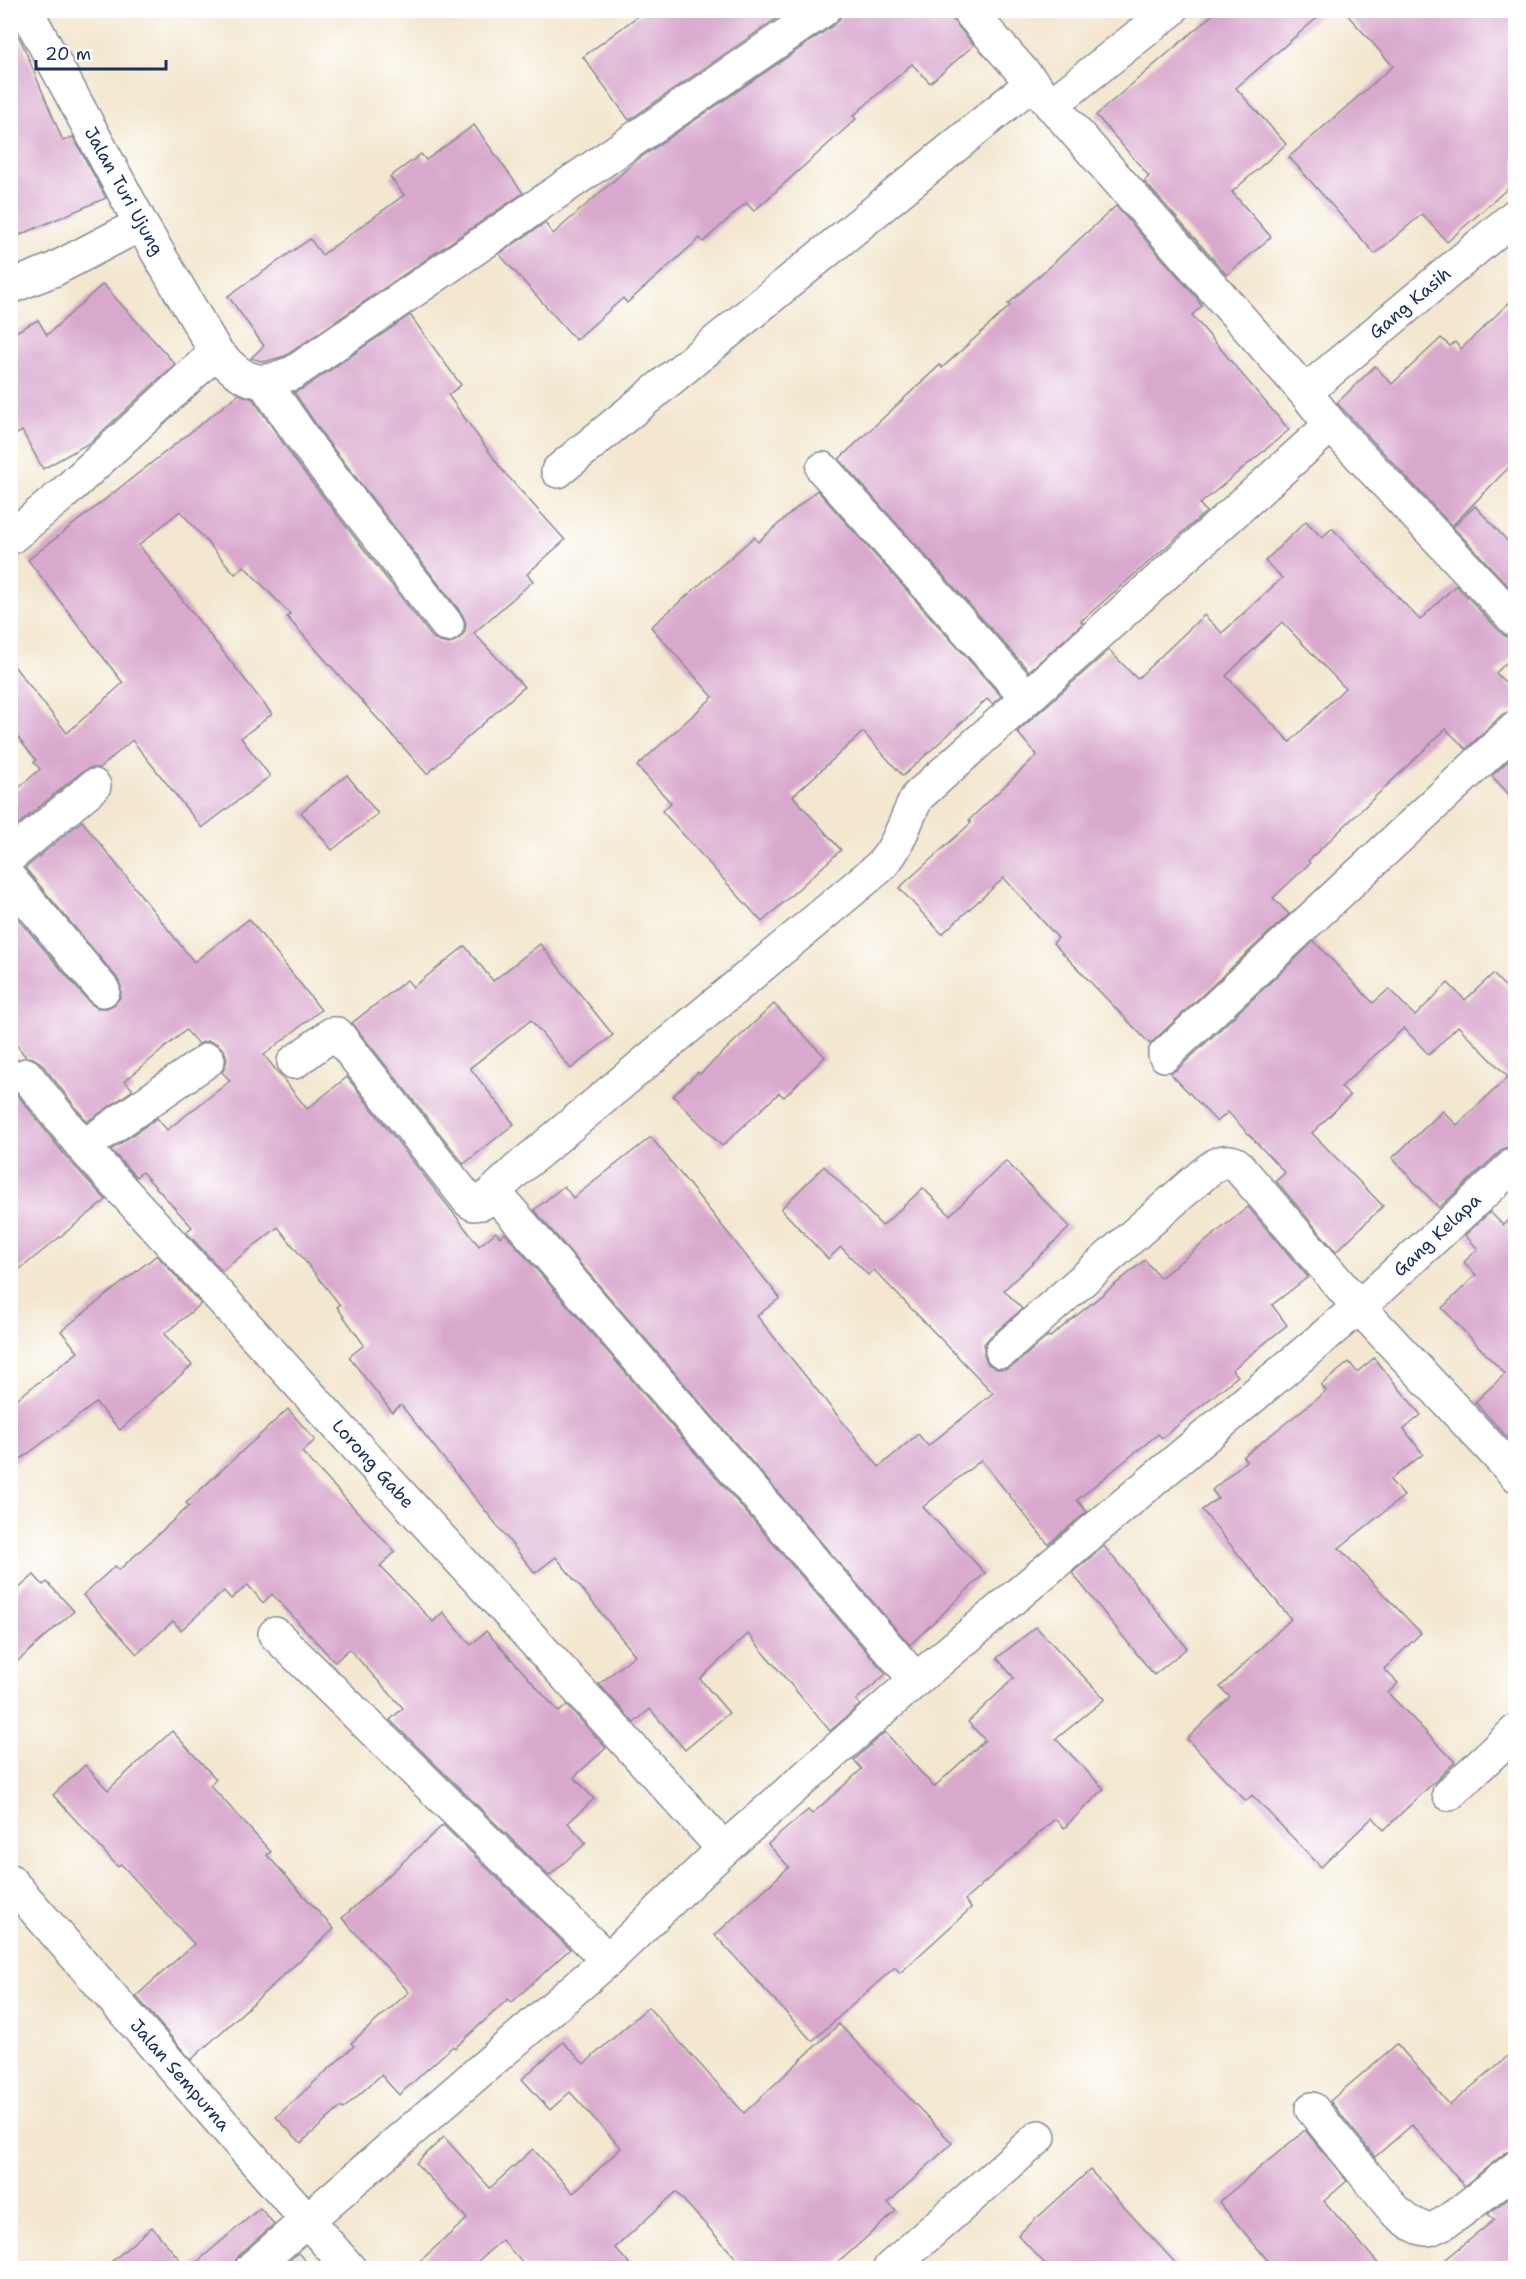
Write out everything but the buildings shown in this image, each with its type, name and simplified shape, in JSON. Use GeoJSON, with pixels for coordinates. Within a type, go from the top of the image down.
{"type":"FeatureCollection","features":[{"type":"Feature","properties":{"kind":"street"},"geometry":{"type":"LineString","coordinates":[[10,13],[17,10]]}},
{"type":"Feature","properties":{"kind":"street","name":"Jalan Turi Ujung"},"geometry":{"type":"LineString","coordinates":[[26,10],[141,224],[222,359]]}},
{"type":"Feature","properties":{"kind":"street"},"geometry":{"type":"LineString","coordinates":[[10,538],[222,359],[246,377],[264,382],[293,372],[823,10]]}},
{"type":"Feature","properties":{"kind":"street"},"geometry":{"type":"LineString","coordinates":[[968,10],[1331,424],[1515,621]]}},
{"type":"Feature","properties":{"kind":"street"},"geometry":{"type":"LineString","coordinates":[[558,471],[1041,94],[1170,10]]}},
{"type":"Feature","properties":{"kind":"street","name":"Gang Kasih"},"geometry":{"type":"LineString","coordinates":[[1305,392],[1515,215]]}},
{"type":"Feature","properties":{"kind":"street"},"geometry":{"type":"LineString","coordinates":[[10,287],[53,270],[141,224]]}},
{"type":"Feature","properties":{"kind":"street"},"geometry":{"type":"LineString","coordinates":[[264,382],[311,450],[447,625]]}},
{"type":"Feature","properties":{"kind":"street"},"geometry":{"type":"LineString","coordinates":[[294,1062],[332,1034],[337,1034],[469,1201],[474,1204],[482,1203],[517,1170],[888,859],[918,796],[1331,424]]}},
{"type":"Feature","properties":{"kind":"street"},"geometry":{"type":"LineString","coordinates":[[823,470],[1027,698]]}},
{"type":"Feature","properties":{"kind":"street"},"geometry":{"type":"LineString","coordinates":[[1165,1055],[1515,728]]}},
{"type":"Feature","properties":{"kind":"street"},"geometry":{"type":"LineString","coordinates":[[10,856],[94,786]]}},
{"type":"Feature","properties":{"kind":"street"},"geometry":{"type":"LineString","coordinates":[[10,879],[103,990]]}},
{"type":"Feature","properties":{"kind":"street"},"geometry":{"type":"LineString","coordinates":[[83,1146],[208,1060]]}},
{"type":"Feature","properties":{"kind":"street","name":"Lorong Gabe"},"geometry":{"type":"LineString","coordinates":[[26,1075],[83,1146],[724,1849]]}},
{"type":"Feature","properties":{"kind":"street"},"geometry":{"type":"LineString","coordinates":[[1002,1351],[1193,1183],[1225,1161],[1236,1164],[1359,1307],[1515,1476]]}},
{"type":"Feature","properties":{"kind":"street","name":"Gang Kelapa"},"geometry":{"type":"LineString","coordinates":[[252,2268],[608,1960],[724,1849],[916,1680],[1359,1307],[1515,1163]]}},
{"type":"Feature","properties":{"kind":"street"},"geometry":{"type":"LineString","coordinates":[[494,1192],[916,1680]]}},
{"type":"Feature","properties":{"kind":"street"},"geometry":{"type":"LineString","coordinates":[[275,1634],[608,1960]]}},
{"type":"Feature","properties":{"kind":"street"},"geometry":{"type":"LineString","coordinates":[[1449,1794],[1515,1731]]}},
{"type":"Feature","properties":{"kind":"street","name":"Jalan Sempurna"},"geometry":{"type":"LineString","coordinates":[[14,1893],[349,2268]]}},
{"type":"Feature","properties":{"kind":"street"},"geometry":{"type":"LineString","coordinates":[[1312,2109],[1394,2210],[1410,2222],[1427,2229],[1443,2224],[1515,2168]]}},
{"type":"Feature","properties":{"kind":"street"},"geometry":{"type":"LineString","coordinates":[[890,2268],[1039,2137]]}}]}
